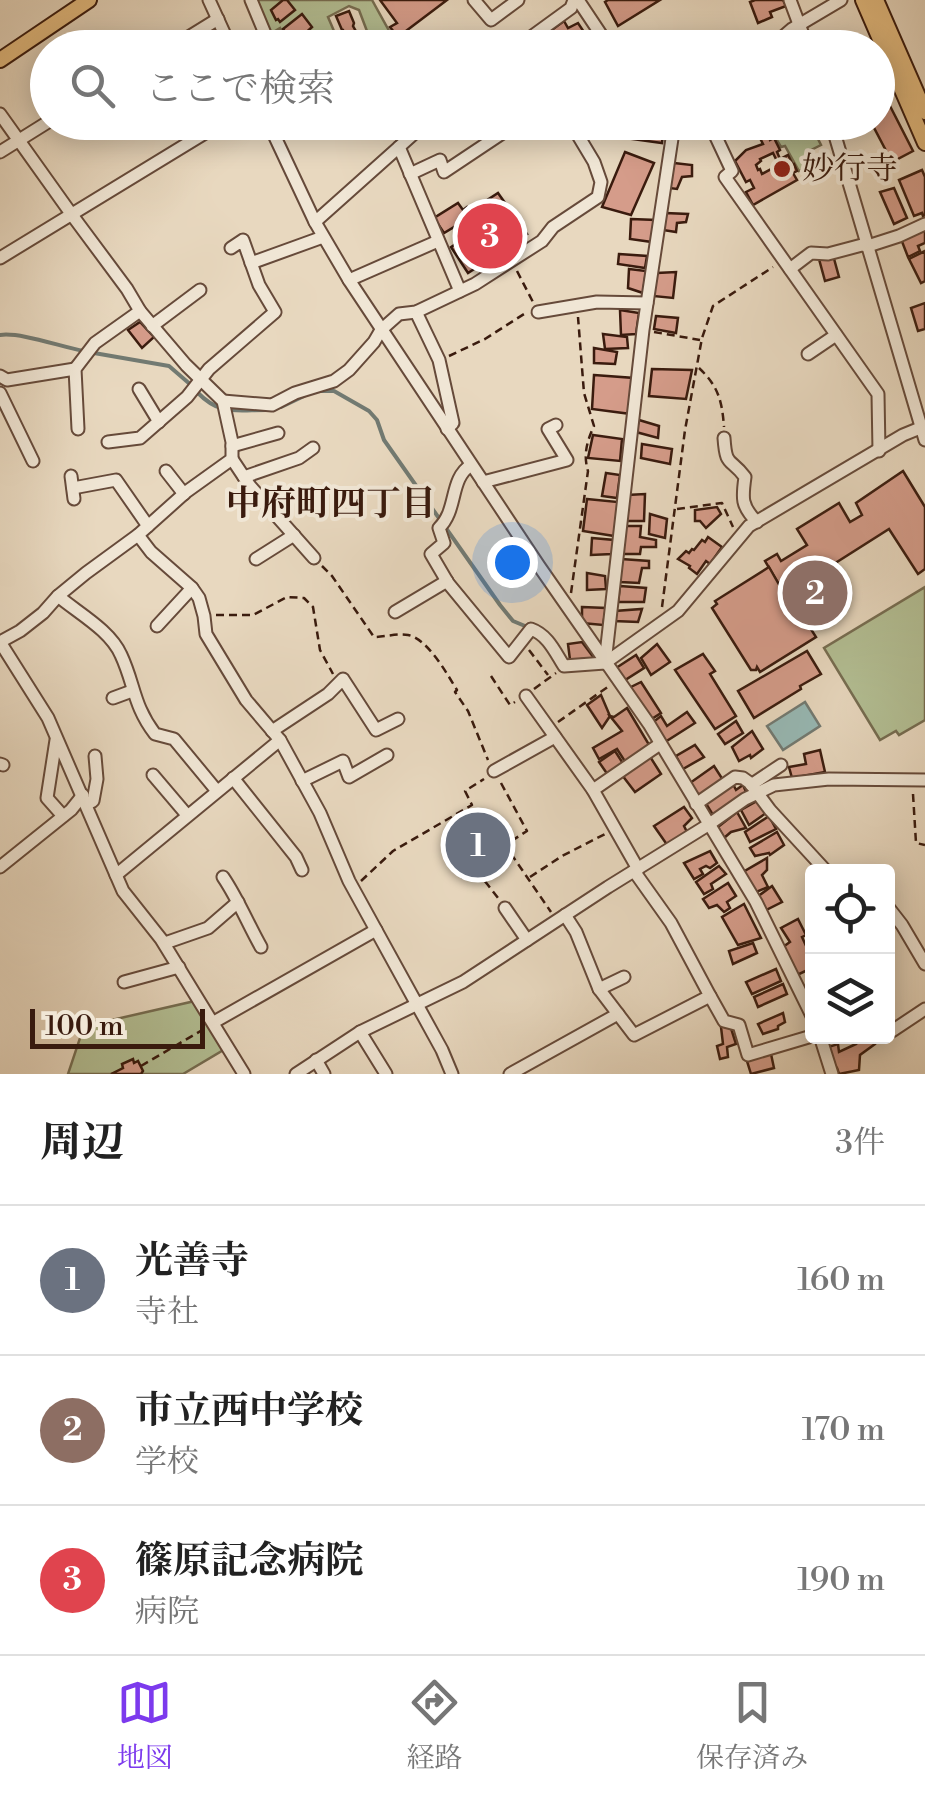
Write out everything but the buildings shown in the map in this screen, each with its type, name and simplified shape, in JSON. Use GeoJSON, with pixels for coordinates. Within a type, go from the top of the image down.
{"type":"FeatureCollection","features":[{"type":"Feature","properties":{"kind":"main road"},"geometry":{"type":"LineString","coordinates":[[44,30],[89,0]]}},
{"type":"Feature","properties":{"kind":"main road"},"geometry":{"type":"LineString","coordinates":[[863,0],[877,30]]}},
{"type":"Feature","properties":{"kind":"main road"},"geometry":{"type":"LineString","coordinates":[[876,0],[889,30]]}},
{"type":"Feature","properties":{"kind":"main road"},"geometry":{"type":"LineString","coordinates":[[0,60],[30,40]]}},
{"type":"Feature","properties":{"kind":"main road"},"geometry":{"type":"LineString","coordinates":[[895,43],[925,112]]}},
{"type":"Feature","properties":{"kind":"main road"},"geometry":{"type":"LineString","coordinates":[[895,71],[923,133]]}},
{"type":"Feature","properties":{"kind":"street"},"geometry":{"type":"LineString","coordinates":[[209,0],[223,30]]}},
{"type":"Feature","properties":{"kind":"street"},"geometry":{"type":"LineString","coordinates":[[251,0],[264,30]]}},
{"type":"Feature","properties":{"kind":"street"},"geometry":{"type":"LineString","coordinates":[[474,0],[490,20],[518,0]]}},
{"type":"Feature","properties":{"kind":"street"},"geometry":{"type":"LineString","coordinates":[[541,30],[576,0],[597,30]]}},
{"type":"Feature","properties":{"kind":"street"},"geometry":{"type":"LineString","coordinates":[[790,0],[802,30]]}},
{"type":"Feature","properties":{"kind":"street"},"geometry":{"type":"LineString","coordinates":[[792,30],[841,0]]}},
{"type":"Feature","properties":{"kind":"street"},"geometry":{"type":"LineString","coordinates":[[202,30],[218,20]]}},
{"type":"Feature","properties":{"kind":"street"},"geometry":{"type":"LineString","coordinates":[[0,114],[140,311],[198,384],[224,406],[232,453],[244,477],[314,558]]}},
{"type":"Feature","properties":{"kind":"street"},"geometry":{"type":"LineString","coordinates":[[0,152],[30,133]]}},
{"type":"Feature","properties":{"kind":"street"},"geometry":{"type":"LineString","coordinates":[[0,258],[193,140]]}},
{"type":"Feature","properties":{"kind":"street"},"geometry":{"type":"LineString","coordinates":[[277,140],[315,222],[348,280],[660,744],[756,902],[805,1002]]}},
{"type":"Feature","properties":{"kind":"street"},"geometry":{"type":"LineString","coordinates":[[315,222],[407,140]]}},
{"type":"Feature","properties":{"kind":"street"},"geometry":{"type":"LineString","coordinates":[[410,174],[440,160],[444,172],[492,140]]}},
{"type":"Feature","properties":{"kind":"street"},"geometry":{"type":"LineString","coordinates":[[224,406],[272,404],[334,382],[399,314],[416,312],[475,284],[542,241],[553,227],[598,197],[600,182],[583,140]]}},
{"type":"Feature","properties":{"kind":"street"},"geometry":{"type":"LineString","coordinates":[[605,664],[643,330],[672,140]]}},
{"type":"Feature","properties":{"kind":"street"},"geometry":{"type":"LineString","coordinates":[[717,140],[732,172],[725,177],[878,397],[879,450]]}},
{"type":"Feature","properties":{"kind":"street"},"geometry":{"type":"LineString","coordinates":[[472,465],[459,476],[449,517],[442,525],[444,543],[431,554],[447,581],[509,657],[531,629],[549,642],[564,666],[605,664],[678,611],[742,534],[757,522],[879,450],[924,431],[836,140]]}},
{"type":"Feature","properties":{"kind":"street"},"geometry":{"type":"LineString","coordinates":[[399,147],[460,291]]}},
{"type":"Feature","properties":{"kind":"street"},"geometry":{"type":"LineString","coordinates":[[786,264],[810,253],[828,254],[868,246],[925,224]]}},
{"type":"Feature","properties":{"kind":"street"},"geometry":{"type":"LineString","coordinates":[[251,263],[323,237]]}},
{"type":"Feature","properties":{"kind":"street"},"geometry":{"type":"LineString","coordinates":[[108,442],[140,438],[275,312],[259,285],[243,240],[231,248]]}},
{"type":"Feature","properties":{"kind":"street"},"geometry":{"type":"LineString","coordinates":[[348,280],[438,241]]}},
{"type":"Feature","properties":{"kind":"street"},"geometry":{"type":"LineString","coordinates":[[152,326],[200,290]]}},
{"type":"Feature","properties":{"kind":"street"},"geometry":{"type":"LineString","coordinates":[[538,312],[597,302],[647,304]]}},
{"type":"Feature","properties":{"kind":"street"},"geometry":{"type":"LineString","coordinates":[[78,429],[79,364],[93,345],[140,311]]}},
{"type":"Feature","properties":{"kind":"street"},"geometry":{"type":"LineString","coordinates":[[416,312],[439,360],[453,422],[447,429]]}},
{"type":"Feature","properties":{"kind":"street"},"geometry":{"type":"LineString","coordinates":[[808,354],[836,335]]}},
{"type":"Feature","properties":{"kind":"street"},"geometry":{"type":"LineString","coordinates":[[33,461],[2,385],[79,364]]}},
{"type":"Feature","properties":{"kind":"street"},"geometry":{"type":"LineString","coordinates":[[139,389],[158,422]]}},
{"type":"Feature","properties":{"kind":"street"},"geometry":{"type":"LineString","coordinates":[[483,482],[568,460],[548,429],[556,425]]}},
{"type":"Feature","properties":{"kind":"street"},"geometry":{"type":"LineString","coordinates":[[244,1074],[164,944],[123,892],[48,718],[0,642],[44,613],[58,596],[232,453],[278,433]]}},
{"type":"Feature","properties":{"kind":"street"},"geometry":{"type":"LineString","coordinates":[[724,438],[729,463],[746,477],[742,494],[746,510],[757,522]]}},
{"type":"Feature","properties":{"kind":"street"},"geometry":{"type":"LineString","coordinates":[[244,477],[299,458],[312,448]]}},
{"type":"Feature","properties":{"kind":"street"},"geometry":{"type":"LineString","coordinates":[[166,471],[184,494]]}},
{"type":"Feature","properties":{"kind":"street"},"geometry":{"type":"LineString","coordinates":[[73,488],[116,480],[151,552],[192,588],[205,618],[206,634],[246,700],[276,735],[320,813],[354,889],[452,1074]]}},
{"type":"Feature","properties":{"kind":"street"},"geometry":{"type":"LineString","coordinates":[[256,560],[294,535]]}},
{"type":"Feature","properties":{"kind":"street"},"geometry":{"type":"LineString","coordinates":[[395,612],[447,581]]}},
{"type":"Feature","properties":{"kind":"street"},"geometry":{"type":"LineString","coordinates":[[157,626],[192,588]]}},
{"type":"Feature","properties":{"kind":"street"},"geometry":{"type":"LineString","coordinates":[[58,596],[109,637],[120,653],[144,719],[155,734],[174,738],[217,791]]}},
{"type":"Feature","properties":{"kind":"street"},"geometry":{"type":"LineString","coordinates":[[116,875],[343,679],[376,730],[398,719]]}},
{"type":"Feature","properties":{"kind":"street"},"geometry":{"type":"LineString","coordinates":[[112,698],[132,691]]}},
{"type":"Feature","properties":{"kind":"street"},"geometry":{"type":"LineString","coordinates":[[526,696],[593,790],[724,1021],[739,1025],[748,1055],[805,1038]]}},
{"type":"Feature","properties":{"kind":"street"},"geometry":{"type":"LineString","coordinates":[[494,771],[552,733]]}},
{"type":"Feature","properties":{"kind":"street"},"geometry":{"type":"LineString","coordinates":[[56,736],[47,798],[63,816]]}},
{"type":"Feature","properties":{"kind":"street"},"geometry":{"type":"LineString","coordinates":[[593,790],[660,744]]}},
{"type":"Feature","properties":{"kind":"street"},"geometry":{"type":"LineString","coordinates":[[302,781],[343,761],[349,777],[388,755]]}},
{"type":"Feature","properties":{"kind":"street"},"geometry":{"type":"LineString","coordinates":[[0,867],[85,799],[93,800],[97,779],[95,756]]}},
{"type":"Feature","properties":{"kind":"street"},"geometry":{"type":"LineString","coordinates":[[296,1074],[360,1032],[463,982],[708,825],[744,799],[781,764]]}},
{"type":"Feature","properties":{"kind":"street"},"geometry":{"type":"LineString","coordinates":[[154,775],[187,816]]}},
{"type":"Feature","properties":{"kind":"street"},"geometry":{"type":"LineString","coordinates":[[232,778],[302,870]]}},
{"type":"Feature","properties":{"kind":"street"},"geometry":{"type":"LineString","coordinates":[[696,804],[735,778],[743,778],[820,864]]}},
{"type":"Feature","properties":{"kind":"street"},"geometry":{"type":"LineString","coordinates":[[754,789],[829,779],[919,780]]}},
{"type":"Feature","properties":{"kind":"street"},"geometry":{"type":"LineString","coordinates":[[0,847],[14,855]]}},
{"type":"Feature","properties":{"kind":"street"},"geometry":{"type":"LineString","coordinates":[[223,878],[260,948]]}},
{"type":"Feature","properties":{"kind":"street"},"geometry":{"type":"LineString","coordinates":[[164,944],[208,928],[238,902]]}},
{"type":"Feature","properties":{"kind":"street"},"geometry":{"type":"LineString","coordinates":[[505,908],[526,940]]}},
{"type":"Feature","properties":{"kind":"street"},"geometry":{"type":"LineString","coordinates":[[895,916],[925,964]]}},
{"type":"Feature","properties":{"kind":"street"},"geometry":{"type":"LineString","coordinates":[[561,918],[576,932],[600,989],[634,1035],[710,996]]}},
{"type":"Feature","properties":{"kind":"street"},"geometry":{"type":"LineString","coordinates":[[214,1022],[376,930]]}},
{"type":"Feature","properties":{"kind":"street"},"geometry":{"type":"LineString","coordinates":[[124,982],[179,967]]}},
{"type":"Feature","properties":{"kind":"street"},"geometry":{"type":"LineString","coordinates":[[600,989],[624,977]]}},
{"type":"Feature","properties":{"kind":"street"},"geometry":{"type":"LineString","coordinates":[[895,1029],[925,1010]]}},
{"type":"Feature","properties":{"kind":"street"},"geometry":{"type":"LineString","coordinates":[[510,1074],[524,1061],[580,1042],[618,1014]]}},
{"type":"Feature","properties":{"kind":"street"},"geometry":{"type":"LineString","coordinates":[[360,1032],[386,1074]]}},
{"type":"Feature","properties":{"kind":"street"},"geometry":{"type":"LineString","coordinates":[[823,1044],[832,1074]]}},
{"type":"Feature","properties":{"kind":"street"},"geometry":{"type":"LineString","coordinates":[[316,1060],[324,1074]]}},
{"type":"Feature","properties":{"kind":"path"},"geometry":{"type":"LineString","coordinates":[[439,360],[485,339],[527,313],[538,312],[512,260]]}},
{"type":"Feature","properties":{"kind":"path"},"geometry":{"type":"LineString","coordinates":[[661,624],[684,430],[713,306],[786,264]]}},
{"type":"Feature","properties":{"kind":"path"},"geometry":{"type":"LineString","coordinates":[[568,608],[588,471],[584,459],[594,426],[584,393],[577,306]]}},
{"type":"Feature","properties":{"kind":"path"},"geometry":{"type":"LineString","coordinates":[[643,330],[702,340]]}},
{"type":"Feature","properties":{"kind":"path"},"geometry":{"type":"LineString","coordinates":[[698,366],[719,394],[724,438]]}},
{"type":"Feature","properties":{"kind":"path"},"geometry":{"type":"LineString","coordinates":[[676,508],[722,503],[742,534]]}},
{"type":"Feature","properties":{"kind":"path"},"geometry":{"type":"LineString","coordinates":[[314,558],[332,576],[374,637],[409,635],[436,657],[468,711],[494,771]]}},
{"type":"Feature","properties":{"kind":"path"},"geometry":{"type":"LineString","coordinates":[[205,618],[220,613],[253,614],[287,597],[304,598],[313,607],[320,650],[339,683]]}},
{"type":"Feature","properties":{"kind":"path"},"geometry":{"type":"LineString","coordinates":[[522,640],[550,677]]}},
{"type":"Feature","properties":{"kind":"path"},"geometry":{"type":"LineString","coordinates":[[552,733],[568,714],[618,681]]}},
{"type":"Feature","properties":{"kind":"path"},"geometry":{"type":"LineString","coordinates":[[354,889],[393,852],[472,805],[465,790],[496,773],[527,830],[505,845],[561,918]]}},
{"type":"Feature","properties":{"kind":"path"},"geometry":{"type":"LineString","coordinates":[[919,780],[916,843],[925,845]]}},
{"type":"Feature","properties":{"kind":"path"},"geometry":{"type":"LineString","coordinates":[[529,878],[616,828]]}},
{"type":"Feature","properties":{"kind":"path"},"geometry":{"type":"LineString","coordinates":[[476,871],[505,908]]}},
{"type":"Feature","properties":{"kind":"path"},"geometry":{"type":"LineString","coordinates":[[141,1066],[214,1022]]}},
{"type":"Feature","properties":{"kind":"green space"},"geometry":{"type":"Polygon","coordinates":[[[256,0],[372,0],[389,30],[367,30],[359,10],[349,6],[328,17],[334,30],[268,30],[256,0]]]}},
{"type":"Feature","properties":{"kind":"green space"},"geometry":{"type":"Polygon","coordinates":[[[777,140],[818,140],[821,145],[807,152],[812,164],[799,171],[785,146],[781,147],[777,140]]]}},
{"type":"Feature","properties":{"kind":"green space"},"geometry":{"type":"Polygon","coordinates":[[[925,587],[925,720],[899,735],[896,731],[880,740],[824,648],[925,587]]]}},
{"type":"Feature","properties":{"kind":"green space"},"geometry":{"type":"Polygon","coordinates":[[[195,1001],[225,1049],[183,1074],[68,1074],[86,1020],[103,1022],[195,1001]]]}},
{"type":"Feature","properties":{"kind":"water"},"geometry":{"type":"Polygon","coordinates":[[[805,702],[820,726],[783,750],[767,726],[805,702]]]}},
{"type":"Feature","properties":{"kind":"waterway"},"geometry":{"type":"LineString","coordinates":[[0,335],[84,351]]}},
{"type":"Feature","properties":{"kind":"waterway"},"geometry":{"type":"LineString","coordinates":[[94,353],[169,366],[191,385]]}},
{"type":"Feature","properties":{"kind":"waterway"},"geometry":{"type":"LineString","coordinates":[[317,391],[334,391],[377,420],[384,440],[500,605],[513,621],[525,626]]}},
{"type":"Feature","properties":{"kind":"waterway"},"geometry":{"type":"LineString","coordinates":[[197,392],[221,408],[267,410]]}},
{"type":"Feature","properties":{"kind":"waterway"},"geometry":{"type":"LineString","coordinates":[[281,407],[304,396]]}},
{"type":"Feature","properties":{"kind":"place","name":"妙行寺"},"geometry":{"type":"Point","coordinates":[782,169]}},
{"type":"Feature","properties":{"kind":"place","name":"篠原記念病院"},"geometry":{"type":"Point","coordinates":[490,236]}},
{"type":"Feature","properties":{"kind":"place","name":"市立西中学校"},"geometry":{"type":"Point","coordinates":[815,593]}},
{"type":"Feature","properties":{"kind":"place","name":"光善寺"},"geometry":{"type":"Point","coordinates":[478,845]}},
{"type":"Feature","properties":{"kind":"district","name":"中府町四丁目"},"geometry":{"type":"Point","coordinates":[331,504]}}]}
